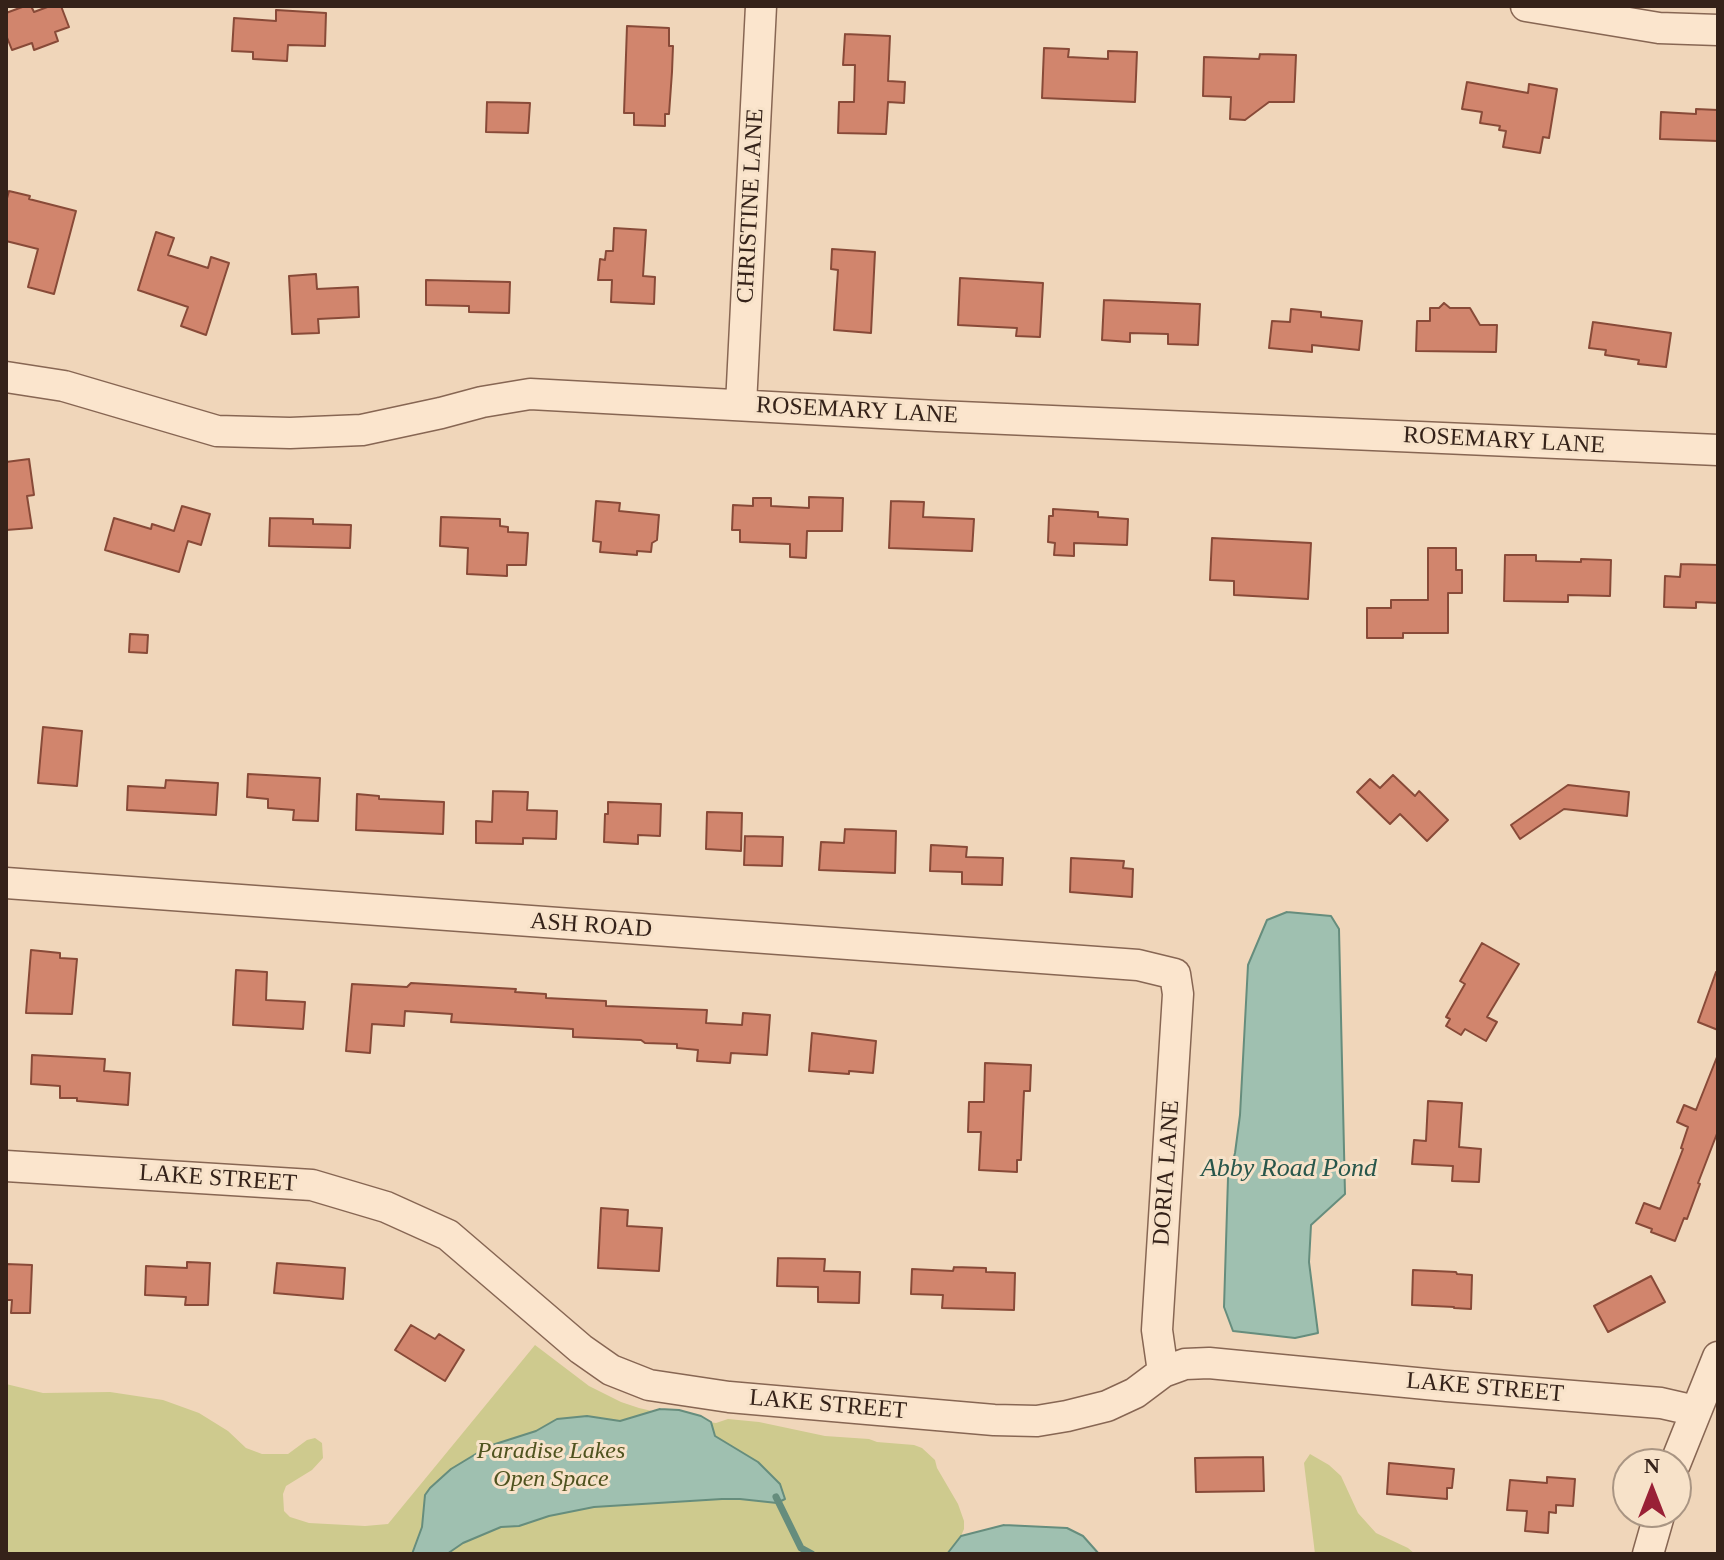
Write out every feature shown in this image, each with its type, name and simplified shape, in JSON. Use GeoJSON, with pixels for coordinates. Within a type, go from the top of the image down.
{"type":"FeatureCollection","features":[{"type":"Feature","properties":{"kind":"street","name":"CHRISTINE LANE"},"geometry":{"type":"LineString","coordinates":[[741,405],[761,6]]}},
{"type":"Feature","properties":{"kind":"street"},"geometry":{"type":"LineString","coordinates":[[1526,6],[1659,28],[1718,30]]}},
{"type":"Feature","properties":{"kind":"street","name":"ROSEMARY LANE"},"geometry":{"type":"LineString","coordinates":[[6,377],[64,386],[217,431],[290,433],[362,430],[530,394],[1718,450]]}},
{"type":"Feature","properties":{"kind":"street","name":"ASH ROAD"},"geometry":{"type":"LineString","coordinates":[[6,883],[1138,965],[1175,974]]}},
{"type":"Feature","properties":{"kind":"street","name":"DORIA LANE"},"geometry":{"type":"LineString","coordinates":[[1163,1372],[1157,1330],[1178,994],[1175,974]]}},
{"type":"Feature","properties":{"kind":"street","name":"LAKE STREET"},"geometry":{"type":"LineString","coordinates":[[6,1166],[312,1185],[386,1207],[448,1235],[581,1349],[611,1370],[649,1385],[729,1397],[1037,1421],[1107,1406],[1135,1393],[1163,1372],[1185,1364],[1209,1363],[1661,1403],[1696,1411]]}},
{"type":"Feature","properties":{"kind":"street"},"geometry":{"type":"LineString","coordinates":[[1681,1448],[1718,1357]]}},
{"type":"Feature","properties":{"kind":"street"},"geometry":{"type":"LineString","coordinates":[[1648,1554],[1655,1528]]}},
{"type":"Feature","properties":{"kind":"green space","name":"Paradise Lakes Open Space"},"geometry":{"type":"Polygon","coordinates":[[[535,1345],[589,1386],[639,1408],[716,1423],[728,1419],[759,1422],[825,1436],[869,1439],[922,1448],[935,1460],[958,1504],[964,1521],[961,1536],[947,1554],[6,1554],[6,1384],[43,1393],[110,1392],[163,1400],[199,1413],[228,1431],[246,1448],[262,1454],[288,1454],[315,1438],[322,1443],[323,1458],[312,1470],[286,1486],[284,1511],[290,1517],[309,1523],[365,1526],[388,1524],[535,1345]]]}},
{"type":"Feature","properties":{"kind":"green space"},"geometry":{"type":"Polygon","coordinates":[[[1310,1454],[1341,1476],[1358,1513],[1376,1533],[1415,1554],[1315,1554],[1304,1463],[1310,1454]]]}},
{"type":"Feature","properties":{"kind":"water","name":"Abby Road Pond"},"geometry":{"type":"Polygon","coordinates":[[[1287,912],[1331,916],[1339,929],[1345,1194],[1311,1225],[1309,1262],[1318,1333],[1295,1338],[1233,1331],[1224,1307],[1228,1178],[1240,1115],[1248,965],[1267,920],[1287,912]]]}},
{"type":"Feature","properties":{"kind":"water"},"geometry":{"type":"Polygon","coordinates":[[[660,1409],[679,1410],[711,1422],[715,1436],[758,1462],[780,1484],[785,1499],[777,1503],[722,1499],[594,1507],[519,1526],[501,1527],[463,1543],[447,1554],[412,1554],[422,1527],[425,1495],[451,1469],[489,1446],[536,1431],[557,1419],[587,1416],[620,1421],[660,1409]]]}},
{"type":"Feature","properties":{"kind":"water"},"geometry":{"type":"Polygon","coordinates":[[[1004,1525],[1067,1528],[1083,1536],[1099,1554],[947,1554],[961,1536],[1004,1525]]]}},
{"type":"Feature","properties":{"kind":"building"},"geometry":{"type":"Polygon","coordinates":[[[31,6],[34,12],[61,6],[69,27],[55,32],[58,41],[34,50],[32,43],[12,50],[6,35],[6,13],[31,6]]]}},
{"type":"Feature","properties":{"kind":"building"},"geometry":{"type":"Polygon","coordinates":[[[276,10],[326,13],[325,46],[288,45],[287,61],[253,59],[253,52],[232,51],[234,18],[276,21],[276,10]]]}},
{"type":"Feature","properties":{"kind":"building"},"geometry":{"type":"Polygon","coordinates":[[[627,26],[669,28],[669,46],[673,46],[672,72],[669,114],[665,114],[665,126],[634,125],[634,113],[624,113],[627,26]]]}},
{"type":"Feature","properties":{"kind":"building"},"geometry":{"type":"Polygon","coordinates":[[[845,34],[890,36],[888,81],[905,82],[904,103],[888,102],[886,134],[838,133],[839,102],[854,102],[855,65],[843,65],[845,34]]]}},
{"type":"Feature","properties":{"kind":"building"},"geometry":{"type":"Polygon","coordinates":[[[1044,48],[1069,49],[1068,57],[1108,59],[1108,51],[1137,52],[1135,102],[1042,98],[1044,48]]]}},
{"type":"Feature","properties":{"kind":"building"},"geometry":{"type":"Polygon","coordinates":[[[1260,54],[1296,55],[1294,102],[1269,102],[1245,120],[1230,119],[1231,97],[1203,96],[1204,57],[1259,59],[1260,54]]]}},
{"type":"Feature","properties":{"kind":"building"},"geometry":{"type":"Polygon","coordinates":[[[1467,82],[1528,93],[1529,84],[1557,89],[1549,138],[1543,137],[1540,153],[1503,147],[1506,131],[1499,130],[1500,126],[1480,123],[1482,112],[1462,109],[1467,82]]]}},
{"type":"Feature","properties":{"kind":"building"},"geometry":{"type":"Polygon","coordinates":[[[487,102],[530,103],[528,133],[486,132],[487,102]]]}},
{"type":"Feature","properties":{"kind":"building"},"geometry":{"type":"Polygon","coordinates":[[[1696,109],[1718,110],[1718,141],[1660,139],[1661,112],[1696,114],[1696,109]]]}},
{"type":"Feature","properties":{"kind":"building"},"geometry":{"type":"Polygon","coordinates":[[[9,191],[76,211],[54,294],[28,287],[38,249],[6,241],[9,191]]]}},
{"type":"Feature","properties":{"kind":"building"},"geometry":{"type":"Polygon","coordinates":[[[614,228],[646,230],[643,276],[655,277],[654,304],[611,302],[612,280],[598,280],[600,259],[605,260],[606,251],[613,251],[614,228]]]}},
{"type":"Feature","properties":{"kind":"building"},"geometry":{"type":"Polygon","coordinates":[[[156,232],[174,238],[168,255],[208,268],[211,257],[229,263],[206,335],[181,326],[188,307],[138,290],[156,232]]]}},
{"type":"Feature","properties":{"kind":"building"},"geometry":{"type":"Polygon","coordinates":[[[832,249],[875,252],[871,333],[834,330],[838,270],[831,269],[832,249]]]}},
{"type":"Feature","properties":{"kind":"building"},"geometry":{"type":"Polygon","coordinates":[[[316,274],[317,289],[358,287],[359,317],[318,319],[319,333],[292,334],[289,276],[316,274]]]}},
{"type":"Feature","properties":{"kind":"building"},"geometry":{"type":"Polygon","coordinates":[[[960,278],[1043,283],[1040,337],[1016,336],[1017,328],[958,325],[960,278]]]}},
{"type":"Feature","properties":{"kind":"building"},"geometry":{"type":"Polygon","coordinates":[[[426,280],[510,282],[509,313],[469,312],[469,306],[426,305],[426,280]]]}},
{"type":"Feature","properties":{"kind":"building"},"geometry":{"type":"Polygon","coordinates":[[[1104,300],[1200,304],[1198,345],[1168,344],[1168,334],[1130,333],[1130,342],[1102,340],[1104,300]]]}},
{"type":"Feature","properties":{"kind":"building"},"geometry":{"type":"Polygon","coordinates":[[[1444,303],[1450,308],[1470,308],[1480,325],[1497,325],[1496,352],[1416,351],[1417,321],[1430,321],[1430,308],[1439,308],[1444,303]]]}},
{"type":"Feature","properties":{"kind":"building"},"geometry":{"type":"Polygon","coordinates":[[[1291,309],[1321,312],[1321,317],[1362,321],[1359,350],[1312,345],[1312,352],[1269,348],[1272,321],[1290,322],[1291,309]]]}},
{"type":"Feature","properties":{"kind":"building"},"geometry":{"type":"Polygon","coordinates":[[[1593,322],[1671,333],[1666,367],[1638,364],[1639,360],[1605,355],[1606,350],[1589,348],[1593,322]]]}},
{"type":"Feature","properties":{"kind":"building"},"geometry":{"type":"Polygon","coordinates":[[[29,459],[34,495],[27,496],[32,528],[6,530],[6,462],[29,459]]]}},
{"type":"Feature","properties":{"kind":"building"},"geometry":{"type":"Polygon","coordinates":[[[809,497],[843,498],[842,531],[807,531],[806,558],[790,557],[790,544],[740,542],[740,530],[732,530],[733,505],[753,506],[753,498],[771,498],[771,506],[809,508],[809,497]]]}},
{"type":"Feature","properties":{"kind":"building"},"geometry":{"type":"Polygon","coordinates":[[[596,501],[620,503],[619,511],[659,515],[657,540],[652,543],[651,552],[637,551],[637,555],[600,552],[601,542],[593,541],[596,501]]]}},
{"type":"Feature","properties":{"kind":"building"},"geometry":{"type":"Polygon","coordinates":[[[891,501],[924,502],[923,517],[974,519],[972,551],[889,548],[891,501]]]}},
{"type":"Feature","properties":{"kind":"building"},"geometry":{"type":"Polygon","coordinates":[[[182,506],[210,514],[201,545],[188,541],[179,572],[105,550],[114,518],[151,529],[152,524],[174,531],[182,506]]]}},
{"type":"Feature","properties":{"kind":"building"},"geometry":{"type":"Polygon","coordinates":[[[1053,509],[1098,512],[1098,517],[1128,519],[1127,545],[1074,543],[1074,556],[1054,555],[1055,543],[1048,542],[1049,516],[1053,516],[1053,509]]]}},
{"type":"Feature","properties":{"kind":"building"},"geometry":{"type":"Polygon","coordinates":[[[441,517],[500,519],[500,526],[508,527],[508,532],[528,533],[526,565],[507,565],[507,576],[467,574],[468,548],[440,546],[441,517]]]}},
{"type":"Feature","properties":{"kind":"building"},"geometry":{"type":"Polygon","coordinates":[[[270,518],[313,519],[313,524],[351,525],[350,548],[269,546],[270,518]]]}},
{"type":"Feature","properties":{"kind":"building"},"geometry":{"type":"Polygon","coordinates":[[[1212,538],[1311,543],[1308,599],[1234,595],[1234,581],[1210,580],[1212,538]]]}},
{"type":"Feature","properties":{"kind":"building"},"geometry":{"type":"Polygon","coordinates":[[[1428,548],[1456,548],[1456,570],[1462,570],[1462,593],[1448,593],[1448,633],[1403,633],[1403,638],[1367,638],[1367,608],[1391,608],[1391,600],[1428,600],[1428,548]]]}},
{"type":"Feature","properties":{"kind":"building"},"geometry":{"type":"Polygon","coordinates":[[[1505,555],[1536,555],[1536,561],[1611,560],[1610,596],[1568,595],[1568,602],[1504,601],[1505,555]]]}},
{"type":"Feature","properties":{"kind":"building"},"geometry":{"type":"Polygon","coordinates":[[[1681,564],[1718,565],[1718,603],[1696,602],[1696,608],[1664,607],[1665,576],[1680,577],[1681,564]]]}},
{"type":"Feature","properties":{"kind":"building"},"geometry":{"type":"Polygon","coordinates":[[[130,634],[148,635],[147,653],[129,652],[130,634]]]}},
{"type":"Feature","properties":{"kind":"building"},"geometry":{"type":"Polygon","coordinates":[[[43,727],[82,731],[77,786],[38,783],[43,727]]]}},
{"type":"Feature","properties":{"kind":"building"},"geometry":{"type":"Polygon","coordinates":[[[248,774],[320,778],[318,821],[293,820],[294,810],[268,808],[268,799],[247,797],[248,774]]]}},
{"type":"Feature","properties":{"kind":"building"},"geometry":{"type":"Polygon","coordinates":[[[1393,775],[1415,796],[1419,791],[1448,820],[1427,841],[1400,814],[1390,824],[1357,792],[1370,779],[1380,788],[1393,775]]]}},
{"type":"Feature","properties":{"kind":"building"},"geometry":{"type":"Polygon","coordinates":[[[166,780],[218,783],[216,815],[127,810],[128,786],[165,788],[166,780]]]}},
{"type":"Feature","properties":{"kind":"building"},"geometry":{"type":"Polygon","coordinates":[[[1568,785],[1629,792],[1627,816],[1564,809],[1520,839],[1511,825],[1568,785]]]}},
{"type":"Feature","properties":{"kind":"building"},"geometry":{"type":"Polygon","coordinates":[[[493,791],[528,792],[527,810],[557,811],[556,839],[523,838],[523,844],[476,843],[476,821],[492,822],[493,791]]]}},
{"type":"Feature","properties":{"kind":"building"},"geometry":{"type":"Polygon","coordinates":[[[357,794],[379,796],[379,799],[444,802],[443,834],[356,830],[357,794]]]}},
{"type":"Feature","properties":{"kind":"building"},"geometry":{"type":"Polygon","coordinates":[[[608,802],[661,804],[660,836],[638,835],[638,844],[604,842],[608,802]]]}},
{"type":"Feature","properties":{"kind":"building"},"geometry":{"type":"Polygon","coordinates":[[[707,812],[742,813],[741,851],[706,849],[707,812]]]}},
{"type":"Feature","properties":{"kind":"building"},"geometry":{"type":"Polygon","coordinates":[[[845,829],[896,831],[895,873],[819,870],[821,842],[844,843],[845,829]]]}},
{"type":"Feature","properties":{"kind":"building"},"geometry":{"type":"Polygon","coordinates":[[[745,836],[783,837],[782,866],[744,865],[745,836]]]}},
{"type":"Feature","properties":{"kind":"building"},"geometry":{"type":"Polygon","coordinates":[[[931,845],[967,847],[966,857],[1003,858],[1002,885],[962,884],[962,872],[930,871],[931,845]]]}},
{"type":"Feature","properties":{"kind":"building"},"geometry":{"type":"Polygon","coordinates":[[[1071,858],[1124,861],[1123,868],[1133,869],[1132,897],[1070,892],[1071,858]]]}},
{"type":"Feature","properties":{"kind":"building"},"geometry":{"type":"Polygon","coordinates":[[[1482,943],[1519,964],[1487,1017],[1497,1022],[1486,1041],[1465,1029],[1461,1035],[1446,1026],[1450,1019],[1446,1017],[1465,984],[1460,981],[1482,943]]]}},
{"type":"Feature","properties":{"kind":"building"},"geometry":{"type":"Polygon","coordinates":[[[31,950],[60,953],[60,958],[77,959],[72,1014],[26,1013],[31,950]]]}},
{"type":"Feature","properties":{"kind":"building"},"geometry":{"type":"Polygon","coordinates":[[[236,970],[267,972],[266,1000],[305,1002],[303,1029],[233,1025],[236,970]]]}},
{"type":"Feature","properties":{"kind":"building"},"geometry":{"type":"Polygon","coordinates":[[[1718,973],[1718,1030],[1698,1022],[1718,973]]]}},
{"type":"Feature","properties":{"kind":"building"},"geometry":{"type":"Polygon","coordinates":[[[411,983],[516,989],[515,992],[546,994],[546,998],[606,1001],[606,1006],[707,1010],[706,1023],[742,1025],[743,1013],[770,1015],[767,1055],[731,1053],[730,1063],[697,1061],[698,1050],[677,1048],[677,1044],[573,1037],[573,1029],[451,1022],[452,1014],[405,1011],[404,1026],[372,1024],[370,1053],[346,1051],[352,984],[407,987],[411,983]]]}},
{"type":"Feature","properties":{"kind":"building"},"geometry":{"type":"Polygon","coordinates":[[[812,1033],[876,1041],[873,1073],[809,1071],[812,1033]]]}},
{"type":"Feature","properties":{"kind":"building"},"geometry":{"type":"Polygon","coordinates":[[[32,1055],[105,1059],[104,1071],[130,1073],[128,1105],[60,1098],[60,1086],[31,1084],[32,1055]]]}},
{"type":"Feature","properties":{"kind":"building"},"geometry":{"type":"Polygon","coordinates":[[[1717,1057],[1718,1131],[1687,1219],[1684,1218],[1675,1241],[1636,1223],[1644,1203],[1660,1209],[1688,1127],[1677,1122],[1684,1105],[1696,1110],[1717,1057]]]}},
{"type":"Feature","properties":{"kind":"building"},"geometry":{"type":"Polygon","coordinates":[[[985,1063],[1031,1065],[1030,1091],[1024,1091],[1021,1160],[1017,1160],[1017,1172],[979,1170],[981,1132],[968,1132],[969,1102],[984,1102],[985,1063]]]}},
{"type":"Feature","properties":{"kind":"building"},"geometry":{"type":"Polygon","coordinates":[[[1428,1101],[1462,1103],[1459,1147],[1481,1149],[1479,1182],[1452,1181],[1453,1166],[1412,1164],[1414,1140],[1426,1141],[1428,1101]]]}},
{"type":"Feature","properties":{"kind":"building"},"geometry":{"type":"Polygon","coordinates":[[[601,1208],[628,1210],[627,1226],[662,1228],[659,1271],[598,1268],[601,1208]]]}},
{"type":"Feature","properties":{"kind":"building"},"geometry":{"type":"Polygon","coordinates":[[[778,1258],[825,1259],[824,1271],[860,1272],[859,1303],[818,1302],[818,1287],[777,1286],[778,1258]]]}},
{"type":"Feature","properties":{"kind":"building"},"geometry":{"type":"Polygon","coordinates":[[[187,1262],[210,1263],[208,1305],[185,1305],[186,1297],[145,1295],[146,1266],[187,1268],[187,1262]]]}},
{"type":"Feature","properties":{"kind":"building"},"geometry":{"type":"Polygon","coordinates":[[[277,1263],[345,1268],[343,1299],[274,1293],[277,1263]]]}},
{"type":"Feature","properties":{"kind":"building"},"geometry":{"type":"Polygon","coordinates":[[[6,1264],[32,1265],[30,1313],[11,1313],[12,1300],[6,1300],[6,1264]]]}},
{"type":"Feature","properties":{"kind":"building"},"geometry":{"type":"Polygon","coordinates":[[[954,1267],[1015,1273],[1014,1310],[942,1308],[943,1295],[911,1294],[912,1269],[953,1271],[954,1267]]]}},
{"type":"Feature","properties":{"kind":"building"},"geometry":{"type":"Polygon","coordinates":[[[1413,1270],[1472,1275],[1471,1309],[1412,1305],[1413,1270]]]}},
{"type":"Feature","properties":{"kind":"building"},"geometry":{"type":"Polygon","coordinates":[[[1651,1276],[1665,1302],[1608,1332],[1594,1306],[1651,1276]]]}},
{"type":"Feature","properties":{"kind":"building"},"geometry":{"type":"Polygon","coordinates":[[[411,1325],[435,1339],[439,1334],[464,1350],[445,1381],[395,1350],[411,1325]]]}},
{"type":"Feature","properties":{"kind":"building"},"geometry":{"type":"Polygon","coordinates":[[[1263,1457],[1264,1491],[1196,1492],[1195,1458],[1263,1457]]]}},
{"type":"Feature","properties":{"kind":"building"},"geometry":{"type":"Polygon","coordinates":[[[1389,1463],[1454,1469],[1452,1488],[1447,1488],[1447,1499],[1387,1494],[1389,1463]]]}},
{"type":"Feature","properties":{"kind":"building"},"geometry":{"type":"Polygon","coordinates":[[[1547,1477],[1575,1479],[1573,1506],[1556,1505],[1556,1513],[1549,1512],[1548,1533],[1525,1531],[1527,1511],[1507,1510],[1510,1480],[1547,1483],[1547,1477]]]}},
{"type":"Feature","properties":{"kind":"waterway"},"geometry":{"type":"LineString","coordinates":[[776,1497],[801,1548],[812,1554]]}}]}
